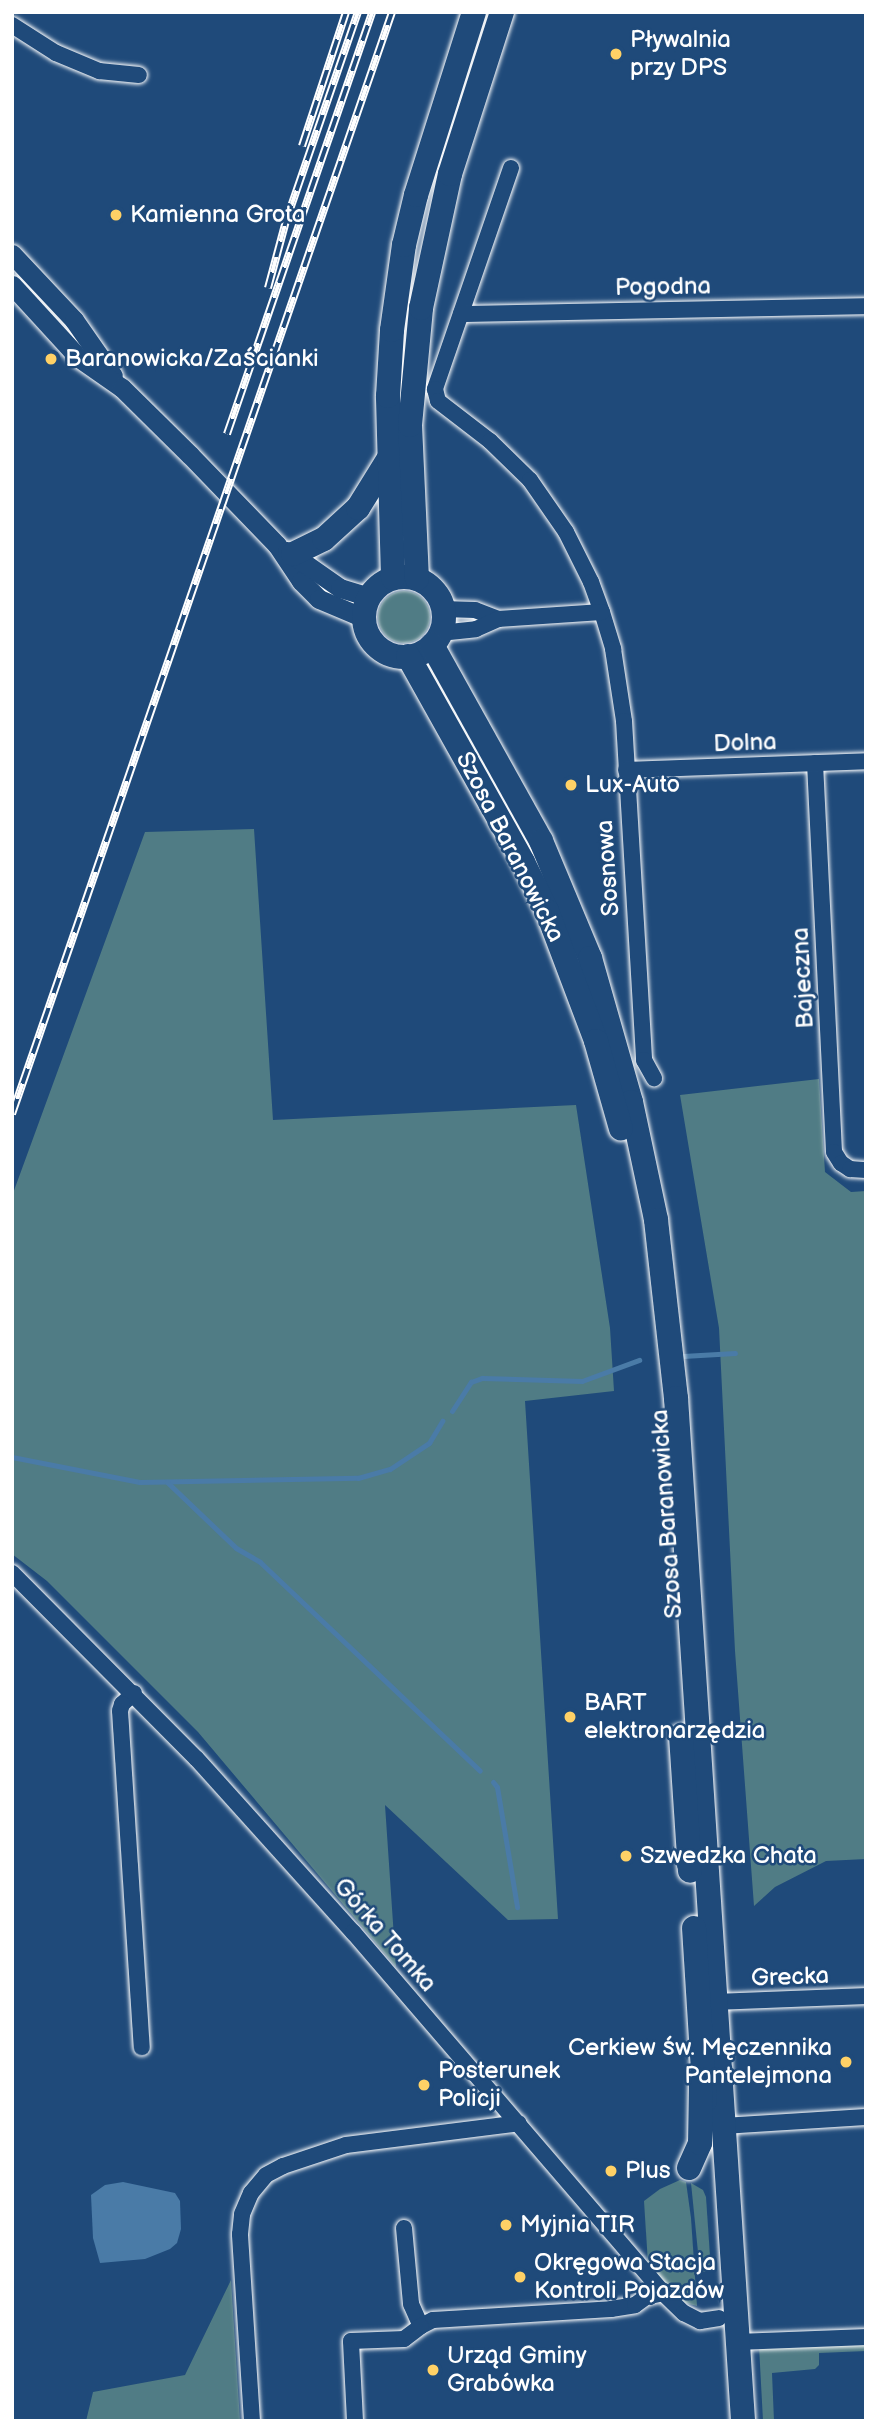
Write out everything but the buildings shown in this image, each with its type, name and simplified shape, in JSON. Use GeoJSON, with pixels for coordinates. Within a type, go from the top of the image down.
{"type":"FeatureCollection","features":[{"type":"Feature","properties":{"kind":"main road"},"geometry":{"type":"LineString","coordinates":[[405,579],[389,458],[391,330],[404,244],[422,175],[474,12]]}},
{"type":"Feature","properties":{"kind":"main road"},"geometry":{"type":"LineString","coordinates":[[405,579],[411,425],[421,308],[450,174],[502,12]]}},
{"type":"Feature","properties":{"kind":"main road"},"geometry":{"type":"LineString","coordinates":[[285,550],[324,539],[358,508],[389,458]]}},
{"type":"Feature","properties":{"kind":"main road"},"geometry":{"type":"LineString","coordinates":[[405,579],[429,586],[438,629],[408,656],[396,656],[374,644],[367,607],[376,589],[405,579]]}},
{"type":"Feature","properties":{"kind":"main road","name":"Szosa Baranowicka"},"geometry":{"type":"LineString","coordinates":[[438,629],[494,757],[558,879],[590,958],[613,1033],[656,1220],[715,2127],[699,2169],[728,2316],[738,2342],[737,2418]]}},
{"type":"Feature","properties":{"kind":"main road","name":"Szosa Baranowicka"},"geometry":{"type":"LineString","coordinates":[[408,656],[523,862],[547,911],[597,1041],[631,1171],[668,1399]]}},
{"type":"Feature","properties":{"kind":"main road"},"geometry":{"type":"LineString","coordinates":[[494,757],[496,773],[556,895],[547,911]]}},
{"type":"Feature","properties":{"kind":"main road","name":"Szosa Baranowicka"},"geometry":{"type":"LineString","coordinates":[[678,1560],[685,1678],[697,1716],[692,1905],[707,2003],[701,2049],[729,2221],[728,2316]]}},
{"type":"Feature","properties":{"kind":"main road"},"geometry":{"type":"LineString","coordinates":[[701,2049],[699,2169],[716,2175],[723,2218],[729,2221]]}},
{"type":"Feature","properties":{"kind":"main road"},"geometry":{"type":"LineString","coordinates":[[728,2316],[737,2418]]}},
{"type":"Feature","properties":{"kind":"street"},"geometry":{"type":"LineString","coordinates":[[12,25],[56,53],[99,71],[139,75]]}},
{"type":"Feature","properties":{"kind":"street","name":"Sosnowa"},"geometry":{"type":"LineString","coordinates":[[511,168],[435,389],[438,401],[490,442],[530,480],[566,532],[591,582],[602,612],[619,685],[644,1060],[654,1078]]}},
{"type":"Feature","properties":{"kind":"street"},"geometry":{"type":"LineString","coordinates":[[12,254],[74,320],[122,388]]}},
{"type":"Feature","properties":{"kind":"street"},"geometry":{"type":"LineString","coordinates":[[12,285],[79,358],[122,388],[285,550],[367,607]]}},
{"type":"Feature","properties":{"kind":"street","name":"Pogodna"},"geometry":{"type":"LineString","coordinates":[[461,314],[866,306]]}},
{"type":"Feature","properties":{"kind":"street"},"geometry":{"type":"LineString","coordinates":[[438,629],[475,610],[498,619]]}},
{"type":"Feature","properties":{"kind":"street"},"geometry":{"type":"LineString","coordinates":[[438,629],[476,629],[498,619],[602,612]]}},
{"type":"Feature","properties":{"kind":"street","name":"Dolna"},"geometry":{"type":"LineString","coordinates":[[626,770],[866,761]]}},
{"type":"Feature","properties":{"kind":"street","name":"Bajeczna"},"geometry":{"type":"LineString","coordinates":[[815,763],[834,1152],[841,1163],[850,1169],[866,1170]]}},
{"type":"Feature","properties":{"kind":"street","name":"Górka Tomka"},"geometry":{"type":"LineString","coordinates":[[12,1573],[197,1759],[344,1922],[663,2293],[684,2313],[700,2321],[728,2316]]}},
{"type":"Feature","properties":{"kind":"street"},"geometry":{"type":"LineString","coordinates":[[134,1693],[122,1704],[120,1710],[142,2047]]}},
{"type":"Feature","properties":{"kind":"street","name":"Grecka"},"geometry":{"type":"LineString","coordinates":[[707,2003],[866,1996]]}},
{"type":"Feature","properties":{"kind":"street"},"geometry":{"type":"LineString","coordinates":[[715,2127],[866,2117]]}},
{"type":"Feature","properties":{"kind":"street"},"geometry":{"type":"LineString","coordinates":[[252,2421],[240,2234],[242,2214],[251,2193],[266,2175],[283,2166],[346,2145],[519,2123]]}},
{"type":"Feature","properties":{"kind":"street"},"geometry":{"type":"LineString","coordinates":[[404,2228],[411,2304],[421,2326]]}},
{"type":"Feature","properties":{"kind":"street"},"geometry":{"type":"LineString","coordinates":[[355,2421],[351,2341],[404,2339],[433,2320],[611,2309],[635,2305],[646,2297],[663,2293]]}},
{"type":"Feature","properties":{"kind":"street"},"geometry":{"type":"LineString","coordinates":[[738,2342],[866,2337]]}},
{"type":"Feature","properties":{"kind":"green space"},"geometry":{"type":"Polygon","coordinates":[[[404,591],[414,593],[422,599],[428,607],[428,627],[422,635],[414,641],[404,643],[394,641],[386,635],[380,627],[378,617],[380,607],[386,599],[394,593],[404,591]]]}},
{"type":"Feature","properties":{"kind":"green space"},"geometry":{"type":"Polygon","coordinates":[[[254,829],[273,1120],[576,1105],[610,1328],[614,1391],[525,1401],[558,1919],[508,1920],[385,1805],[396,1967],[198,1732],[47,1581],[12,1554],[12,1196],[145,832],[254,829]]]}},
{"type":"Feature","properties":{"kind":"green space"},"geometry":{"type":"Polygon","coordinates":[[[819,1079],[825,1172],[851,1192],[866,1191],[866,1859],[826,1861],[775,1887],[754,1906],[735,1651],[719,1328],[680,1095],[819,1079]]]}},
{"type":"Feature","properties":{"kind":"green space"},"geometry":{"type":"Polygon","coordinates":[[[680,2180],[686,2182],[691,2218],[697,2306],[685,2303],[648,2264],[644,2201],[660,2189],[680,2180]]]}},
{"type":"Feature","properties":{"kind":"green space"},"geometry":{"type":"Polygon","coordinates":[[[691,2183],[703,2190],[706,2197],[711,2271],[700,2272],[691,2183]]]}},
{"type":"Feature","properties":{"kind":"green space"},"geometry":{"type":"Polygon","coordinates":[[[231,2280],[240,2421],[86,2421],[93,2392],[185,2375],[231,2280]]]}},
{"type":"Feature","properties":{"kind":"green space"},"geometry":{"type":"Polygon","coordinates":[[[866,2343],[866,2351],[819,2353],[819,2365],[815,2369],[772,2373],[774,2421],[763,2421],[759,2346],[866,2343]]]}},
{"type":"Feature","properties":{"kind":"water"},"geometry":{"type":"Polygon","coordinates":[[[123,2182],[175,2193],[180,2201],[181,2229],[177,2243],[170,2249],[145,2259],[100,2263],[93,2238],[91,2195],[105,2185],[123,2182]]]}},
{"type":"Feature","properties":{"kind":"waterway"},"geometry":{"type":"LineString","coordinates":[[683,1356],[735,1353]]}},
{"type":"Feature","properties":{"kind":"waterway"},"geometry":{"type":"LineString","coordinates":[[452,1411],[471,1382],[482,1378],[582,1381],[639,1360]]}},
{"type":"Feature","properties":{"kind":"waterway"},"geometry":{"type":"LineString","coordinates":[[12,1457],[140,1482],[358,1478],[390,1469],[429,1443],[442,1421]]}},
{"type":"Feature","properties":{"kind":"waterway"},"geometry":{"type":"LineString","coordinates":[[167,1482],[236,1548],[260,1562],[480,1771]]}},
{"type":"Feature","properties":{"kind":"waterway"},"geometry":{"type":"LineString","coordinates":[[493,1782],[497,1787],[517,1907]]}},
{"type":"Feature","properties":{"kind":"railway"},"geometry":{"type":"LineString","coordinates":[[302,146],[346,12]]}},
{"type":"Feature","properties":{"kind":"railway"},"geometry":{"type":"LineString","coordinates":[[268,288],[286,221],[358,12]]}},
{"type":"Feature","properties":{"kind":"railway"},"geometry":{"type":"LineString","coordinates":[[227,434],[372,12]]}},
{"type":"Feature","properties":{"kind":"railway"},"geometry":{"type":"LineString","coordinates":[[12,1114],[392,12]]}},
{"type":"Feature","properties":{"kind":"place","name":"Pływalnia przy DPS"},"geometry":{"type":"Point","coordinates":[616,54]}},
{"type":"Feature","properties":{"kind":"place","name":"Kamienna Grota"},"geometry":{"type":"Point","coordinates":[116,215]}},
{"type":"Feature","properties":{"kind":"place","name":"Baranowicka/Zaścianki"},"geometry":{"type":"Point","coordinates":[51,359]}},
{"type":"Feature","properties":{"kind":"place","name":"Lux-Auto"},"geometry":{"type":"Point","coordinates":[571,785]}},
{"type":"Feature","properties":{"kind":"place","name":"BART elektronarzędzia"},"geometry":{"type":"Point","coordinates":[570,1717]}},
{"type":"Feature","properties":{"kind":"place","name":"Szwedzka Chata"},"geometry":{"type":"Point","coordinates":[626,1856]}},
{"type":"Feature","properties":{"kind":"place","name":"Cerkiew św. Męczennika Pantelejmona"},"geometry":{"type":"Point","coordinates":[846,2062]}},
{"type":"Feature","properties":{"kind":"place","name":"Posterunek Policji"},"geometry":{"type":"Point","coordinates":[424,2085]}},
{"type":"Feature","properties":{"kind":"place","name":"Plus"},"geometry":{"type":"Point","coordinates":[611,2171]}},
{"type":"Feature","properties":{"kind":"place","name":"Myjnia TIR"},"geometry":{"type":"Point","coordinates":[506,2225]}},
{"type":"Feature","properties":{"kind":"place","name":"Okręgowa Stacja Kontroli Pojazdów"},"geometry":{"type":"Point","coordinates":[520,2277]}},
{"type":"Feature","properties":{"kind":"place","name":"Urząd Gminy Grabówka"},"geometry":{"type":"Point","coordinates":[433,2370]}}]}
